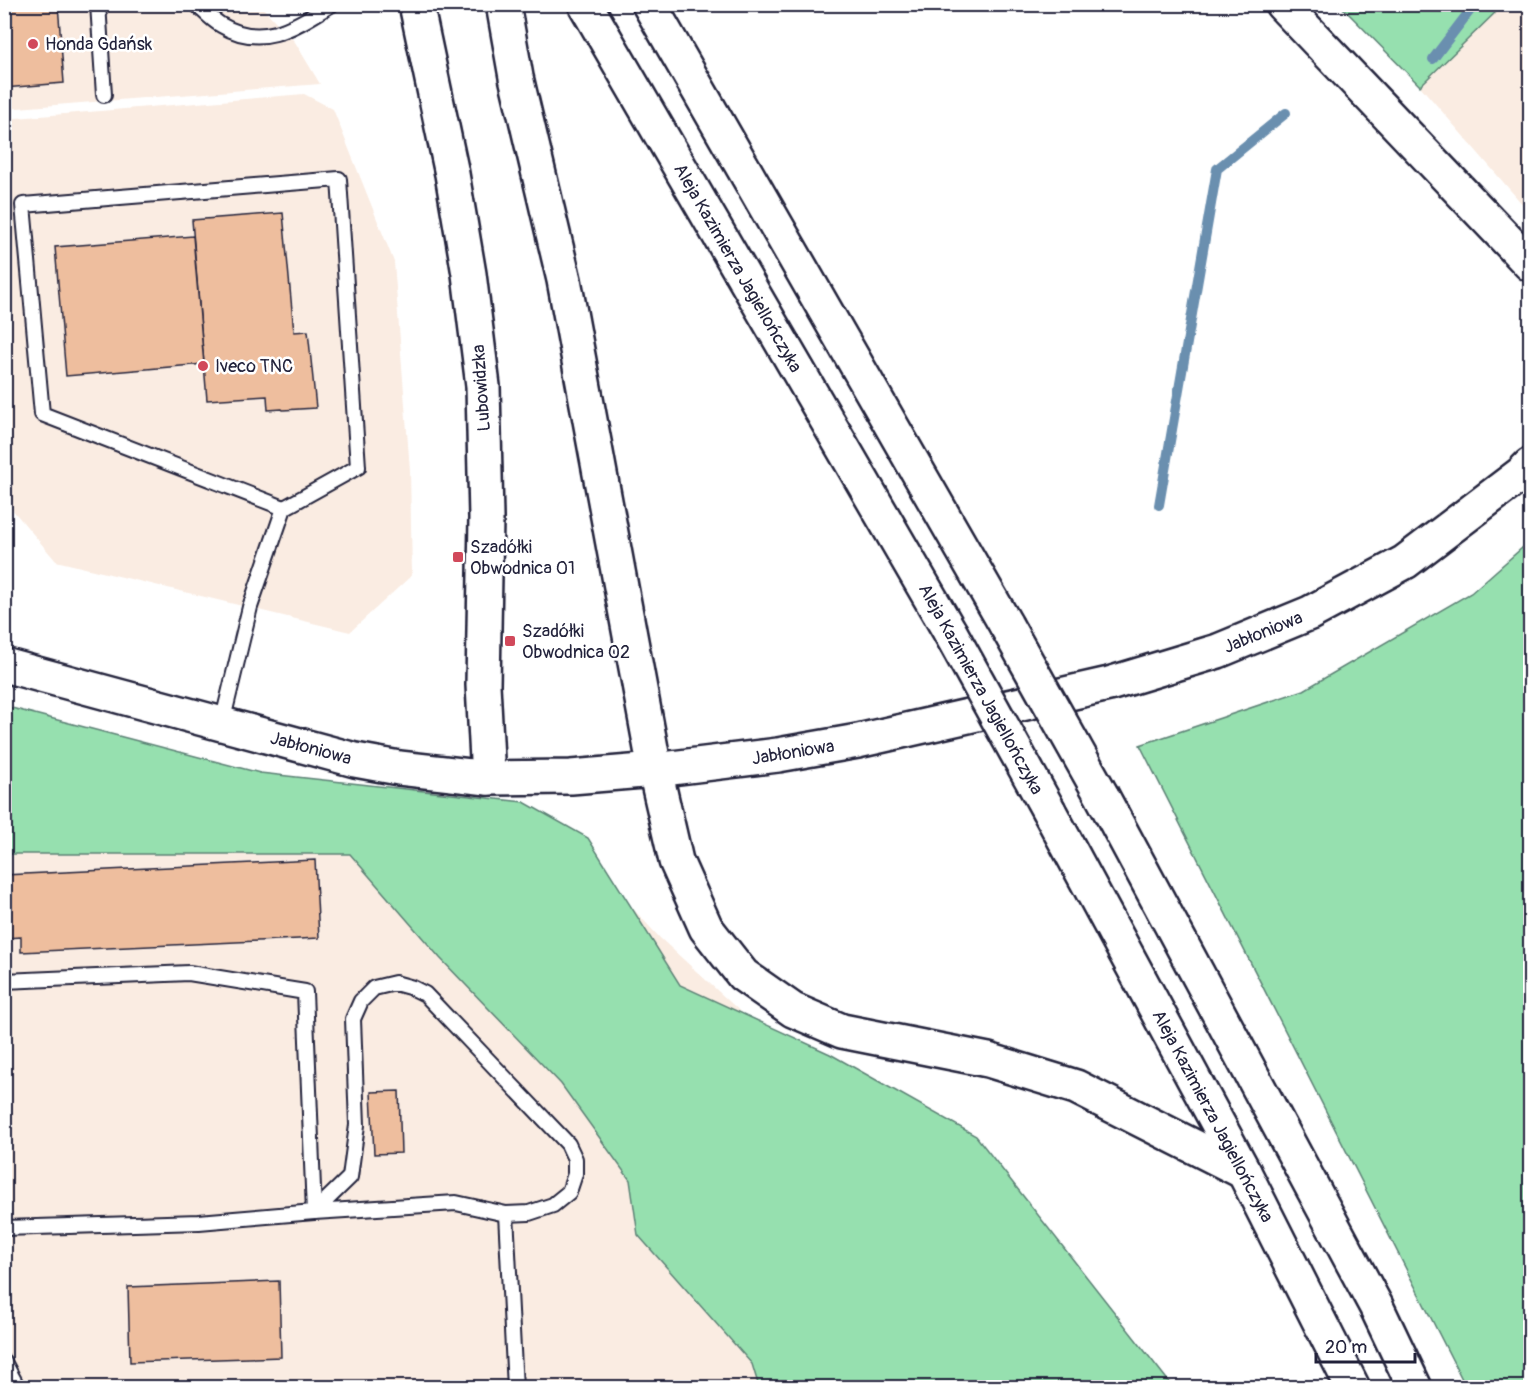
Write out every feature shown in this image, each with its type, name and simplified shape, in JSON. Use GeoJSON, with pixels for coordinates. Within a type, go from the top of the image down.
{"type":"FeatureCollection","features":[{"type":"Feature","properties":{"kind":"main road","name":"Lubowidzka"},"geometry":{"type":"LineString","coordinates":[[416,4],[452,174],[469,274],[483,386],[486,518],[483,685],[488,778]]}},
{"type":"Feature","properties":{"kind":"main road"},"geometry":{"type":"LineString","coordinates":[[503,4],[516,77],[564,280],[655,770],[676,861],[706,927],[743,975],[794,1010],[842,1031],[988,1060],[1076,1087],[1244,1172]]}},
{"type":"Feature","properties":{"kind":"main road"},"geometry":{"type":"LineString","coordinates":[[649,4],[1102,796],[1376,1306],[1415,1388]]}},
{"type":"Feature","properties":{"kind":"main road"},"geometry":{"type":"LineString","coordinates":[[1282,4],[1530,264]]}},
{"type":"Feature","properties":{"kind":"main road","name":"Aleja Kazimierza Jagiellończyka"},"geometry":{"type":"LineString","coordinates":[[592,12],[950,632],[1049,811],[1244,1172],[1353,1388]]}},
{"type":"Feature","properties":{"kind":"main road","name":"Jabłoniowa"},"geometry":{"type":"LineString","coordinates":[[4,665],[355,760],[399,768],[488,778],[571,777],[655,770],[778,755],[858,741],[1109,684],[1218,651],[1310,613],[1405,562],[1530,465]]}},
{"type":"Feature","properties":{"kind":"lane"},"geometry":{"type":"LineString","coordinates":[[98,4],[104,95]]}},
{"type":"Feature","properties":{"kind":"lane"},"geometry":{"type":"LineString","coordinates":[[196,4],[219,24],[233,32],[260,37],[294,27],[332,4]]}},
{"type":"Feature","properties":{"kind":"lane"},"geometry":{"type":"LineString","coordinates":[[222,723],[250,607],[284,508],[358,467],[339,179],[23,205],[42,414],[284,508]]}},
{"type":"Feature","properties":{"kind":"lane"},"geometry":{"type":"LineString","coordinates":[[4,981],[189,973],[304,992],[314,1212]]}},
{"type":"Feature","properties":{"kind":"lane"},"geometry":{"type":"LineString","coordinates":[[4,1228],[199,1222],[456,1203],[506,1214],[529,1213],[553,1205],[569,1192],[575,1174],[575,1159],[567,1144],[425,994],[395,983],[374,988],[361,1001],[353,1020],[357,1125],[350,1177],[314,1212]]}},
{"type":"Feature","properties":{"kind":"lane"},"geometry":{"type":"LineString","coordinates":[[506,1214],[515,1388]]}},
{"type":"Feature","properties":{"kind":"lane"},"geometry":{"type":"LineString","coordinates":[[4,1362],[18,1388]]}},
{"type":"Feature","properties":{"kind":"shaded area","name":"Honda Gdańsk"},"geometry":{"type":"Polygon","coordinates":[[[5,5],[260,5],[295,42],[320,84],[5,109],[5,5]]]}},
{"type":"Feature","properties":{"kind":"shaded area"},"geometry":{"type":"Polygon","coordinates":[[[1503,5],[1530,5],[1530,213],[1420,86],[1503,5]]]}},
{"type":"Feature","properties":{"kind":"shaded area","name":"Iveco TNC"},"geometry":{"type":"Polygon","coordinates":[[[304,94],[333,109],[394,262],[410,470],[412,575],[350,632],[56,561],[5,501],[4,119],[304,94]]]}},
{"type":"Feature","properties":{"kind":"shaded area"},"geometry":{"type":"Polygon","coordinates":[[[556,825],[660,938],[991,1241],[1138,1387],[5,1387],[4,843],[556,825]]]}},
{"type":"Feature","properties":{"kind":"green space"},"geometry":{"type":"Polygon","coordinates":[[[1340,5],[1503,5],[1420,86],[1340,5]]]}},
{"type":"Feature","properties":{"kind":"green space"},"geometry":{"type":"Polygon","coordinates":[[[1530,541],[1530,1387],[1466,1387],[1140,745],[1304,690],[1471,593],[1530,541]]]}},
{"type":"Feature","properties":{"kind":"green space"},"geometry":{"type":"Polygon","coordinates":[[[4,706],[260,773],[524,802],[588,838],[680,985],[830,1054],[976,1136],[1173,1387],[759,1387],[752,1364],[638,1235],[630,1180],[561,1084],[440,958],[350,854],[5,854],[4,706]]]}},
{"type":"Feature","properties":{"kind":"building","name":"Honda Gdańsk"},"geometry":{"type":"Polygon","coordinates":[[[4,4],[58,4],[64,83],[4,88],[4,4]]]}},
{"type":"Feature","properties":{"kind":"building"},"geometry":{"type":"Polygon","coordinates":[[[283,213],[294,332],[308,331],[316,408],[268,410],[267,396],[207,400],[192,220],[283,213]]]}},
{"type":"Feature","properties":{"kind":"building"},"geometry":{"type":"Polygon","coordinates":[[[193,236],[204,364],[66,376],[55,247],[193,236]]]}},
{"type":"Feature","properties":{"kind":"building"},"geometry":{"type":"Polygon","coordinates":[[[315,860],[319,938],[21,952],[21,937],[4,938],[4,875],[315,860]]]}},
{"type":"Feature","properties":{"kind":"building"},"geometry":{"type":"Polygon","coordinates":[[[399,1091],[401,1153],[374,1154],[371,1092],[399,1091]]]}},
{"type":"Feature","properties":{"kind":"building"},"geometry":{"type":"Polygon","coordinates":[[[279,1281],[281,1357],[130,1362],[128,1287],[279,1281]]]}},
{"type":"Feature","properties":{"kind":"waterway"},"geometry":{"type":"LineString","coordinates":[[1433,59],[1475,4]]}},
{"type":"Feature","properties":{"kind":"waterway"},"geometry":{"type":"LineString","coordinates":[[1159,505],[1217,169],[1286,113]]}},
{"type":"Feature","properties":{"kind":"place","name":"Honda Gdańsk"},"geometry":{"type":"Point","coordinates":[33,44]}},
{"type":"Feature","properties":{"kind":"place","name":"Iveco TNC"},"geometry":{"type":"Point","coordinates":[203,366]}},
{"type":"Feature","properties":{"kind":"place","name":"Szadółki Obwodnica 01"},"geometry":{"type":"Point","coordinates":[458,557]}},
{"type":"Feature","properties":{"kind":"place","name":"Szadółki Obwodnica 02"},"geometry":{"type":"Point","coordinates":[510,641]}}]}
